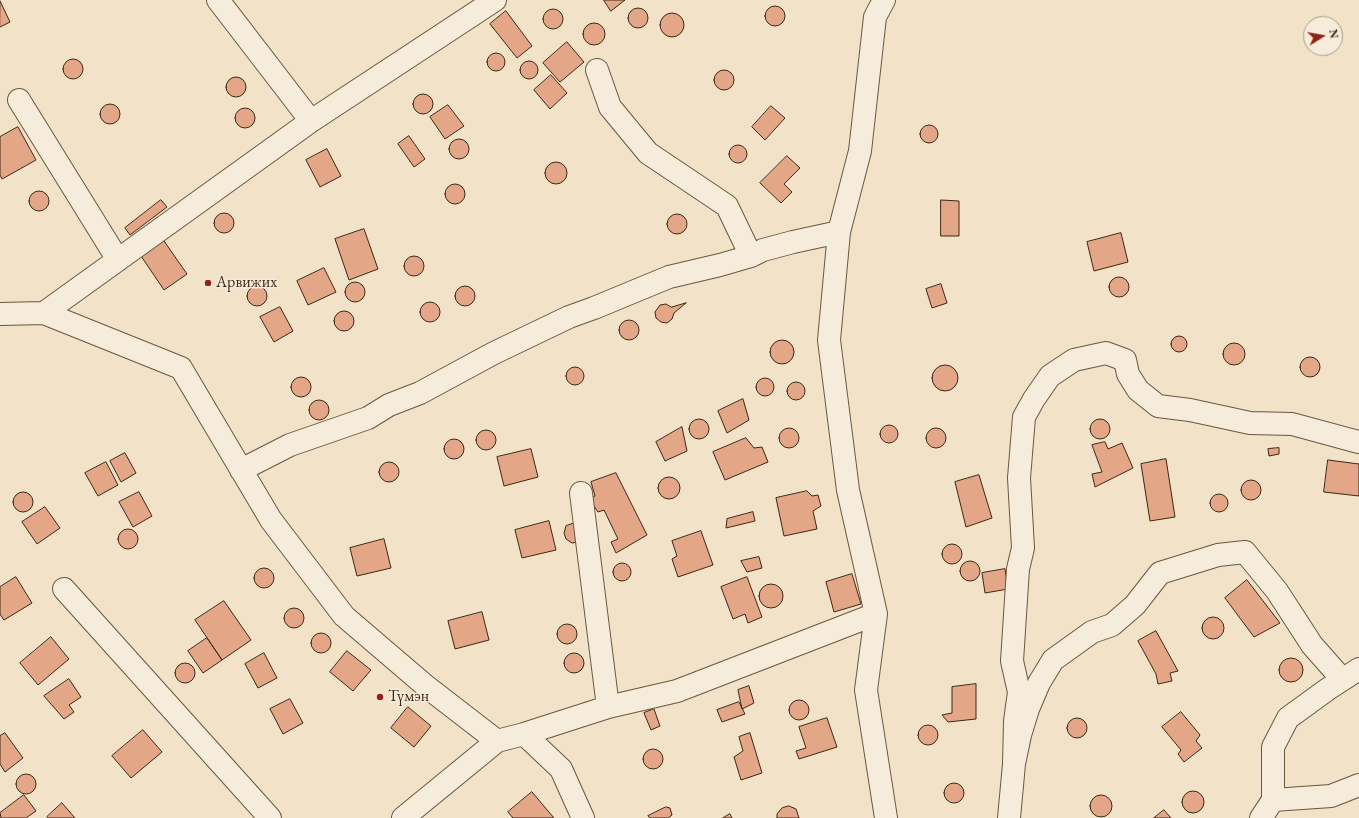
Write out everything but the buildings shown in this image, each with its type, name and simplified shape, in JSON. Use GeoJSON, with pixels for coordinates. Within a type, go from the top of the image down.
{"type":"FeatureCollection","features":[{"type":"Feature","properties":{"kind":"street"},"geometry":{"type":"LineString","coordinates":[[218,0],[311,121]]}},
{"type":"Feature","properties":{"kind":"street"},"geometry":{"type":"LineString","coordinates":[[44,313],[311,121],[495,0]]}},
{"type":"Feature","properties":{"kind":"street"},"geometry":{"type":"LineString","coordinates":[[881,6],[860,151],[839,232],[829,340],[848,490],[876,614],[866,690],[886,818]]}},
{"type":"Feature","properties":{"kind":"street"},"geometry":{"type":"LineString","coordinates":[[597,70],[610,107],[648,153],[727,206],[751,256]]}},
{"type":"Feature","properties":{"kind":"street"},"geometry":{"type":"LineString","coordinates":[[19,100],[118,260]]}},
{"type":"Feature","properties":{"kind":"street"},"geometry":{"type":"LineString","coordinates":[[241,470],[290,445],[368,418],[389,405],[420,393],[494,353],[569,316],[594,308],[668,277],[751,256],[763,250],[839,232]]}},
{"type":"Feature","properties":{"kind":"street"},"geometry":{"type":"LineString","coordinates":[[4,316],[44,313],[181,368],[271,520],[344,616],[427,687],[497,741]]}},
{"type":"Feature","properties":{"kind":"street"},"geometry":{"type":"LineString","coordinates":[[1009,818],[1014,764],[1015,721],[1019,692],[1012,661],[1018,569],[1023,548],[1020,478],[1024,417],[1050,376],[1074,360],[1106,353],[1125,360],[1128,374],[1138,390],[1158,406],[1190,410],[1250,423],[1292,424],[1358,442]]}},
{"type":"Feature","properties":{"kind":"street"},"geometry":{"type":"LineString","coordinates":[[581,493],[608,707]]}},
{"type":"Feature","properties":{"kind":"street"},"geometry":{"type":"LineString","coordinates":[[1014,764],[1028,709],[1039,683],[1053,660],[1092,632],[1112,625],[1135,605],[1160,574],[1218,555],[1246,552],[1277,591],[1312,645],[1351,674],[1288,718],[1273,747],[1273,800],[1261,818]]}},
{"type":"Feature","properties":{"kind":"street"},"geometry":{"type":"LineString","coordinates":[[64,589],[270,818]]}},
{"type":"Feature","properties":{"kind":"street"},"geometry":{"type":"LineString","coordinates":[[403,818],[497,741],[524,734],[608,707],[677,691],[876,614]]}},
{"type":"Feature","properties":{"kind":"street"},"geometry":{"type":"LineString","coordinates":[[524,734],[561,769],[582,818]]}},
{"type":"Feature","properties":{"kind":"street"},"geometry":{"type":"LineString","coordinates":[[1273,800],[1331,796],[1359,785]]}},
{"type":"Feature","properties":{"kind":"place","name":"Арвижих"},"geometry":{"type":"Point","coordinates":[208,283]}},
{"type":"Feature","properties":{"kind":"place","name":"Түмэн"},"geometry":{"type":"Point","coordinates":[380,697]}}]}
